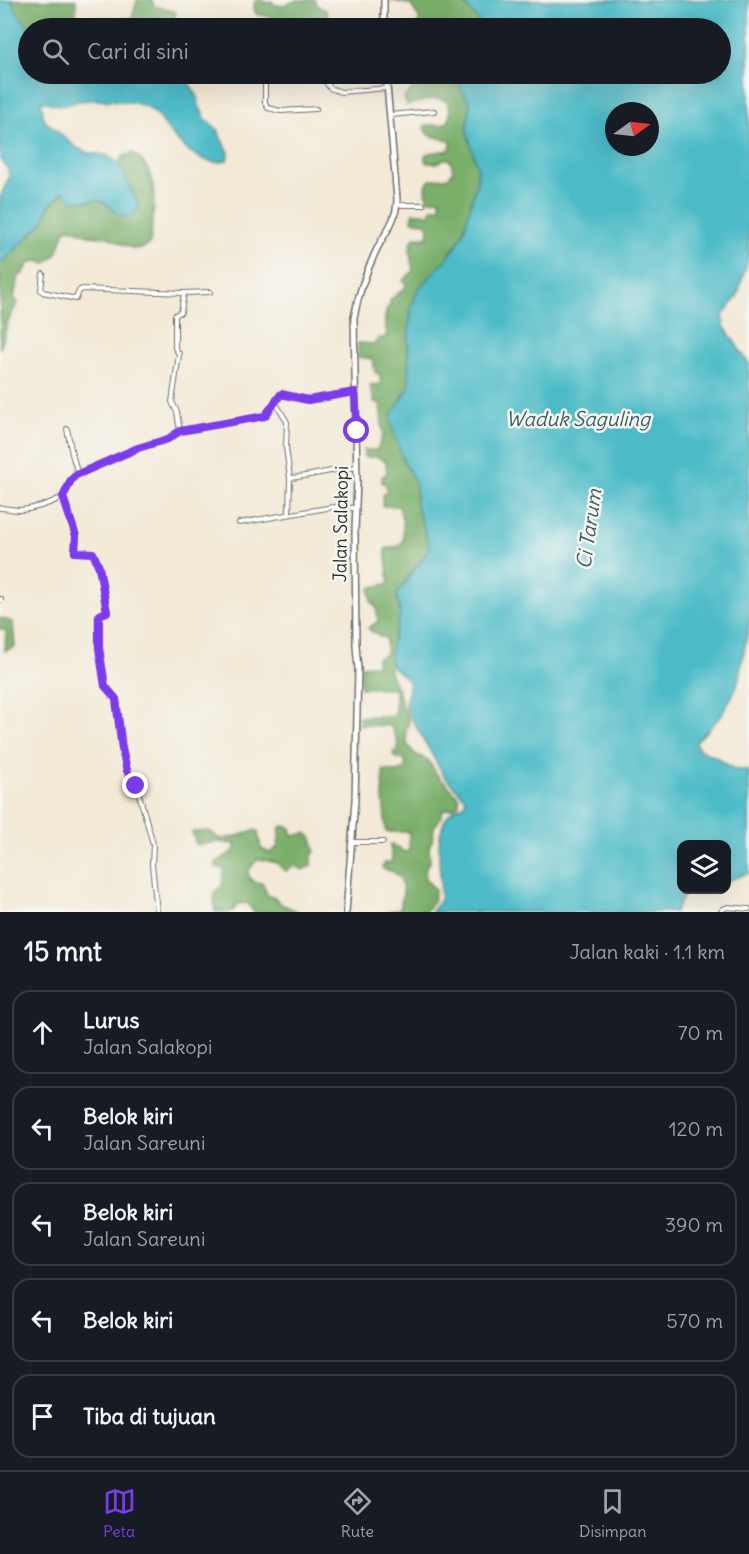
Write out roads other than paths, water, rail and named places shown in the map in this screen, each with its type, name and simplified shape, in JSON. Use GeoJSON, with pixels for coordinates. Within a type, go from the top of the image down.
{"type":"FeatureCollection","features":[{"type":"Feature","properties":{"kind":"street"},"geometry":{"type":"LineString","coordinates":[[384,0],[384,18]]}},
{"type":"Feature","properties":{"kind":"street"},"geometry":{"type":"LineString","coordinates":[[265,84],[265,103],[268,108],[281,111],[316,109]]}},
{"type":"Feature","properties":{"kind":"street"},"geometry":{"type":"LineString","coordinates":[[327,84],[330,88],[341,92],[388,88]]}},
{"type":"Feature","properties":{"kind":"street","name":"Jalan Salakopi"},"geometry":{"type":"LineString","coordinates":[[346,912],[352,842],[358,669],[354,318],[357,300],[377,249],[394,220],[397,205],[387,84]]}},
{"type":"Feature","properties":{"kind":"street"},"geometry":{"type":"LineString","coordinates":[[390,115],[434,111]]}},
{"type":"Feature","properties":{"kind":"street"},"geometry":{"type":"LineString","coordinates":[[397,205],[423,205]]}},
{"type":"Feature","properties":{"kind":"street"},"geometry":{"type":"LineString","coordinates":[[43,274],[40,290],[76,299],[82,289],[210,292]]}},
{"type":"Feature","properties":{"kind":"street"},"geometry":{"type":"LineString","coordinates":[[180,431],[177,412],[172,402],[179,359],[176,348],[175,315],[181,312],[184,293]]}},
{"type":"Feature","properties":{"kind":"street"},"geometry":{"type":"LineString","coordinates":[[0,508],[44,506],[63,497],[71,480],[78,474],[138,448],[168,439],[180,431],[265,416],[281,394],[308,400],[355,392]]}},
{"type":"Feature","properties":{"kind":"street"},"geometry":{"type":"LineString","coordinates":[[275,402],[287,422],[289,514]]}},
{"type":"Feature","properties":{"kind":"street"},"geometry":{"type":"LineString","coordinates":[[67,429],[78,474]]}},
{"type":"Feature","properties":{"kind":"street"},"geometry":{"type":"LineString","coordinates":[[290,478],[357,467]]}},
{"type":"Feature","properties":{"kind":"street"},"geometry":{"type":"LineString","coordinates":[[63,497],[76,536],[75,554],[93,553],[99,567],[107,612],[99,615],[98,620],[99,648],[105,686],[116,699],[121,745],[127,769],[136,787],[153,844],[152,865],[157,912]]}},
{"type":"Feature","properties":{"kind":"street"},"geometry":{"type":"LineString","coordinates":[[239,523],[333,507],[356,508]]}},
{"type":"Feature","properties":{"kind":"street"},"geometry":{"type":"LineString","coordinates":[[352,842],[383,842]]}},
{"type":"Feature","properties":{"kind":"street"},"geometry":{"type":"LineString","coordinates":[[721,912],[728,907],[749,909]]}},
{"type":"Feature","properties":{"kind":"water"},"geometry":{"type":"Polygon","coordinates":[[[0,0],[12,0],[21,18],[18,18],[18,84],[190,84],[198,97],[199,106],[205,118],[219,131],[229,152],[227,160],[220,162],[212,162],[196,156],[176,140],[155,112],[141,105],[123,101],[93,100],[61,105],[41,101],[44,120],[77,148],[89,153],[106,155],[119,163],[139,206],[132,216],[122,217],[104,202],[73,201],[64,191],[49,206],[43,222],[0,265],[0,198],[9,177],[8,169],[0,160],[0,0]]]}},
{"type":"Feature","properties":{"kind":"water","name":"Waduk Saguling"},"geometry":{"type":"Polygon","coordinates":[[[461,0],[749,0],[749,256],[737,297],[723,315],[724,326],[749,364],[749,626],[737,687],[721,716],[695,743],[700,750],[736,770],[749,770],[749,873],[731,880],[731,840],[677,840],[677,894],[685,894],[675,912],[431,912],[440,901],[439,845],[443,824],[450,813],[464,805],[466,799],[444,776],[405,707],[409,691],[408,681],[391,663],[390,651],[400,612],[397,594],[430,548],[416,505],[416,485],[403,460],[390,420],[409,389],[408,343],[411,308],[419,288],[457,245],[463,233],[477,181],[478,169],[467,132],[470,103],[460,84],[731,84],[731,18],[476,18],[461,0]]]}},
{"type":"Feature","properties":{"kind":"water label","name":"Ci Tarum"},"geometry":{"type":"Point","coordinates":[589,529]}}]}
